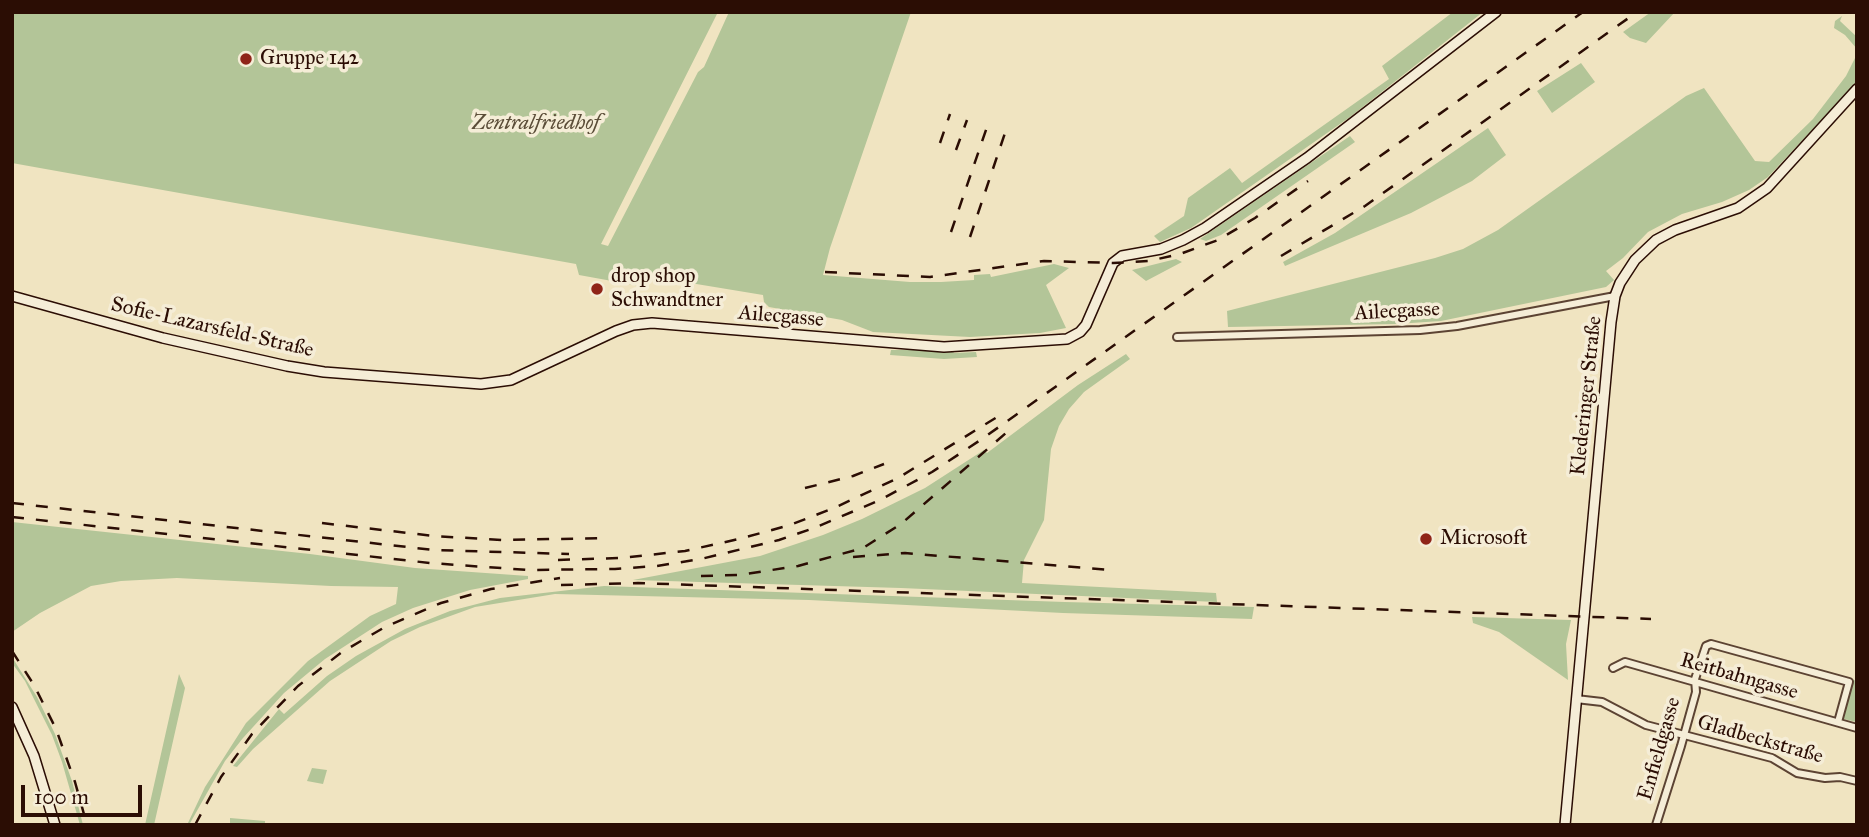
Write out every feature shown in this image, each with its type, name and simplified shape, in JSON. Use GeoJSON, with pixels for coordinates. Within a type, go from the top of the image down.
{"type":"FeatureCollection","features":[{"type":"Feature","properties":{"kind":"street","name":"Ailecgasse"},"geometry":{"type":"LineString","coordinates":[[449,383],[481,384],[511,380],[616,331],[633,325],[652,323],[944,347],[1067,339],[1080,332],[1095,309],[1113,263],[1122,256],[1161,249],[1205,228],[1307,158],[1496,12]]}},
{"type":"Feature","properties":{"kind":"street","name":"Klederinger Straße"},"geometry":{"type":"LineString","coordinates":[[1565,825],[1615,296],[1628,270],[1656,240],[1675,230],[1738,208],[1767,188],[1857,89]]}},
{"type":"Feature","properties":{"kind":"street","name":"Sofie-Lazarsfeld-Straße"},"geometry":{"type":"LineString","coordinates":[[12,296],[246,358],[324,372],[449,383]]}},
{"type":"Feature","properties":{"kind":"street","name":"Ailecgasse"},"geometry":{"type":"LineString","coordinates":[[1177,337],[1420,330],[1458,326],[1615,296]]}},
{"type":"Feature","properties":{"kind":"street","name":"Enfieldgasse"},"geometry":{"type":"LineString","coordinates":[[1656,825],[1696,692],[1706,646],[1711,644],[1849,682],[1838,722]]}},
{"type":"Feature","properties":{"kind":"street","name":"Reitbahngasse"},"geometry":{"type":"LineString","coordinates":[[1613,668],[1625,662],[1857,728]]}},
{"type":"Feature","properties":{"kind":"street","name":"Gladbeckstraße"},"geometry":{"type":"LineString","coordinates":[[1576,699],[1602,702],[1646,725],[1682,736],[1695,736],[1772,758],[1797,773],[1857,781]]}},
{"type":"Feature","properties":{"kind":"street"},"geometry":{"type":"LineString","coordinates":[[12,707],[34,756],[55,825]]}},
{"type":"Feature","properties":{"kind":"green space","name":"Zentralfriedhof"},"geometry":{"type":"Polygon","coordinates":[[[12,12],[718,12],[601,244],[608,246],[698,72],[704,67],[729,12],[911,12],[823,275],[941,282],[974,280],[974,275],[990,274],[991,277],[1054,264],[1069,268],[1046,285],[1066,328],[1040,333],[970,337],[873,332],[842,320],[769,307],[764,302],[763,295],[654,277],[645,287],[579,275],[576,264],[12,163],[12,12]]]}},
{"type":"Feature","properties":{"kind":"green space"},"geometry":{"type":"Polygon","coordinates":[[[1453,12],[1483,12],[1350,117],[1191,228],[1160,242],[1154,236],[1184,216],[1188,198],[1230,168],[1242,183],[1389,79],[1382,66],[1453,12]]]}},
{"type":"Feature","properties":{"kind":"green space"},"geometry":{"type":"Polygon","coordinates":[[[1651,12],[1675,12],[1646,43],[1630,38],[1623,32],[1651,12]]]}},
{"type":"Feature","properties":{"kind":"green space"},"geometry":{"type":"Polygon","coordinates":[[[1842,16],[1840,21],[1857,37],[1857,49],[1845,35],[1834,28],[1835,21],[1842,16]]]}},
{"type":"Feature","properties":{"kind":"green space"},"geometry":{"type":"Polygon","coordinates":[[[1855,58],[1857,82],[1768,177],[1749,190],[1722,202],[1682,214],[1648,232],[1606,271],[1614,280],[1606,287],[1441,321],[1228,327],[1227,311],[1463,249],[1498,230],[1686,96],[1704,88],[1755,161],[1769,162],[1813,119],[1846,76],[1855,58]]]}},
{"type":"Feature","properties":{"kind":"green space"},"geometry":{"type":"Polygon","coordinates":[[[1581,63],[1595,82],[1552,113],[1537,91],[1581,63]]]}},
{"type":"Feature","properties":{"kind":"green space"},"geometry":{"type":"Polygon","coordinates":[[[1488,128],[1506,155],[1472,181],[1411,213],[1285,266],[1283,262],[1335,233],[1488,128]]]}},
{"type":"Feature","properties":{"kind":"green space"},"geometry":{"type":"Polygon","coordinates":[[[1350,136],[1355,142],[1221,235],[1206,241],[1200,239],[1350,136]]]}},
{"type":"Feature","properties":{"kind":"green space"},"geometry":{"type":"Polygon","coordinates":[[[1176,259],[1182,262],[1146,281],[1132,270],[1176,259]]]}},
{"type":"Feature","properties":{"kind":"green space"},"geometry":{"type":"Polygon","coordinates":[[[891,350],[952,350],[954,353],[976,352],[977,357],[944,359],[890,355],[891,350]]]}},
{"type":"Feature","properties":{"kind":"green space"},"geometry":{"type":"Polygon","coordinates":[[[1126,354],[1130,359],[1084,392],[1059,426],[1051,449],[1044,520],[1024,560],[1022,583],[1216,593],[1217,602],[633,580],[760,556],[862,519],[925,488],[984,450],[987,453],[1078,385],[1126,354]]]}},
{"type":"Feature","properties":{"kind":"green space"},"geometry":{"type":"Polygon","coordinates":[[[12,522],[415,568],[528,576],[528,579],[470,590],[413,608],[382,622],[325,659],[284,693],[243,738],[225,761],[187,825],[205,787],[246,723],[308,661],[370,616],[396,604],[398,587],[177,578],[121,581],[91,586],[40,613],[12,632],[12,522]]]}},
{"type":"Feature","properties":{"kind":"green space"},"geometry":{"type":"Polygon","coordinates":[[[604,586],[1254,607],[1252,619],[1063,613],[809,600],[555,594],[475,607],[391,641],[330,681],[253,749],[237,767],[233,766],[279,709],[284,714],[327,676],[356,656],[405,629],[450,611],[500,598],[604,586]]]}},
{"type":"Feature","properties":{"kind":"green space"},"geometry":{"type":"Polygon","coordinates":[[[1472,617],[1571,620],[1566,644],[1568,680],[1499,632],[1473,623],[1472,617]]]}},
{"type":"Feature","properties":{"kind":"green space"},"geometry":{"type":"Polygon","coordinates":[[[12,657],[37,697],[55,734],[72,781],[83,825],[80,825],[52,735],[25,681],[12,663],[12,657]]]}},
{"type":"Feature","properties":{"kind":"green space"},"geometry":{"type":"Polygon","coordinates":[[[179,674],[185,688],[154,825],[145,825],[179,674]]]}},
{"type":"Feature","properties":{"kind":"green space"},"geometry":{"type":"Polygon","coordinates":[[[1851,679],[1857,681],[1856,722],[1840,718],[1851,679]]]}},
{"type":"Feature","properties":{"kind":"green space"},"geometry":{"type":"Polygon","coordinates":[[[312,768],[327,770],[323,784],[307,781],[312,768]]]}},
{"type":"Feature","properties":{"kind":"green space"},"geometry":{"type":"Polygon","coordinates":[[[230,818],[265,821],[265,825],[230,825],[230,818]]]}},
{"type":"Feature","properties":{"kind":"railway"},"geometry":{"type":"LineString","coordinates":[[12,517],[430,563],[528,570],[657,566],[701,559],[779,540],[880,500],[932,472],[1583,12]]}},
{"type":"Feature","properties":{"kind":"railway"},"geometry":{"type":"LineString","coordinates":[[1281,256],[1365,206],[1637,12]]}},
{"type":"Feature","properties":{"kind":"railway"},"geometry":{"type":"LineString","coordinates":[[940,143],[950,114]]}},
{"type":"Feature","properties":{"kind":"railway"},"geometry":{"type":"LineString","coordinates":[[956,150],[967,120]]}},
{"type":"Feature","properties":{"kind":"railway"},"geometry":{"type":"LineString","coordinates":[[951,232],[987,127]]}},
{"type":"Feature","properties":{"kind":"railway"},"geometry":{"type":"LineString","coordinates":[[970,237],[1005,133]]}},
{"type":"Feature","properties":{"kind":"railway"},"geometry":{"type":"LineString","coordinates":[[825,272],[930,277],[1044,261],[1149,261],[1180,254],[1218,240],[1308,181]]}},
{"type":"Feature","properties":{"kind":"railway"},"geometry":{"type":"LineString","coordinates":[[558,560],[621,558],[685,551],[790,525],[898,478],[1002,414]]}},
{"type":"Feature","properties":{"kind":"railway"},"geometry":{"type":"LineString","coordinates":[[701,576],[739,575],[798,566],[863,548],[901,524],[1006,433]]}},
{"type":"Feature","properties":{"kind":"railway"},"geometry":{"type":"LineString","coordinates":[[805,488],[853,476],[884,464]]}},
{"type":"Feature","properties":{"kind":"railway"},"geometry":{"type":"LineString","coordinates":[[12,503],[434,550],[569,554]]}},
{"type":"Feature","properties":{"kind":"railway"},"geometry":{"type":"LineString","coordinates":[[322,523],[434,536],[502,540],[609,538]]}},
{"type":"Feature","properties":{"kind":"railway"},"geometry":{"type":"LineString","coordinates":[[853,557],[905,553],[1110,570]]}},
{"type":"Feature","properties":{"kind":"railway"},"geometry":{"type":"LineString","coordinates":[[195,825],[221,777],[252,734],[298,686],[342,652],[385,627],[441,603],[491,589],[560,578]]}},
{"type":"Feature","properties":{"kind":"railway"},"geometry":{"type":"LineString","coordinates":[[561,585],[638,583],[1651,619]]}},
{"type":"Feature","properties":{"kind":"railway"},"geometry":{"type":"LineString","coordinates":[[12,651],[34,685],[56,729],[87,825]]}},
{"type":"Feature","properties":{"kind":"place","name":"Gruppe 142"},"geometry":{"type":"Point","coordinates":[246,59]}},
{"type":"Feature","properties":{"kind":"place","name":"drop shop Schwandtner"},"geometry":{"type":"Point","coordinates":[597,289]}},
{"type":"Feature","properties":{"kind":"place","name":"Microsoft"},"geometry":{"type":"Point","coordinates":[1426,539]}}]}
